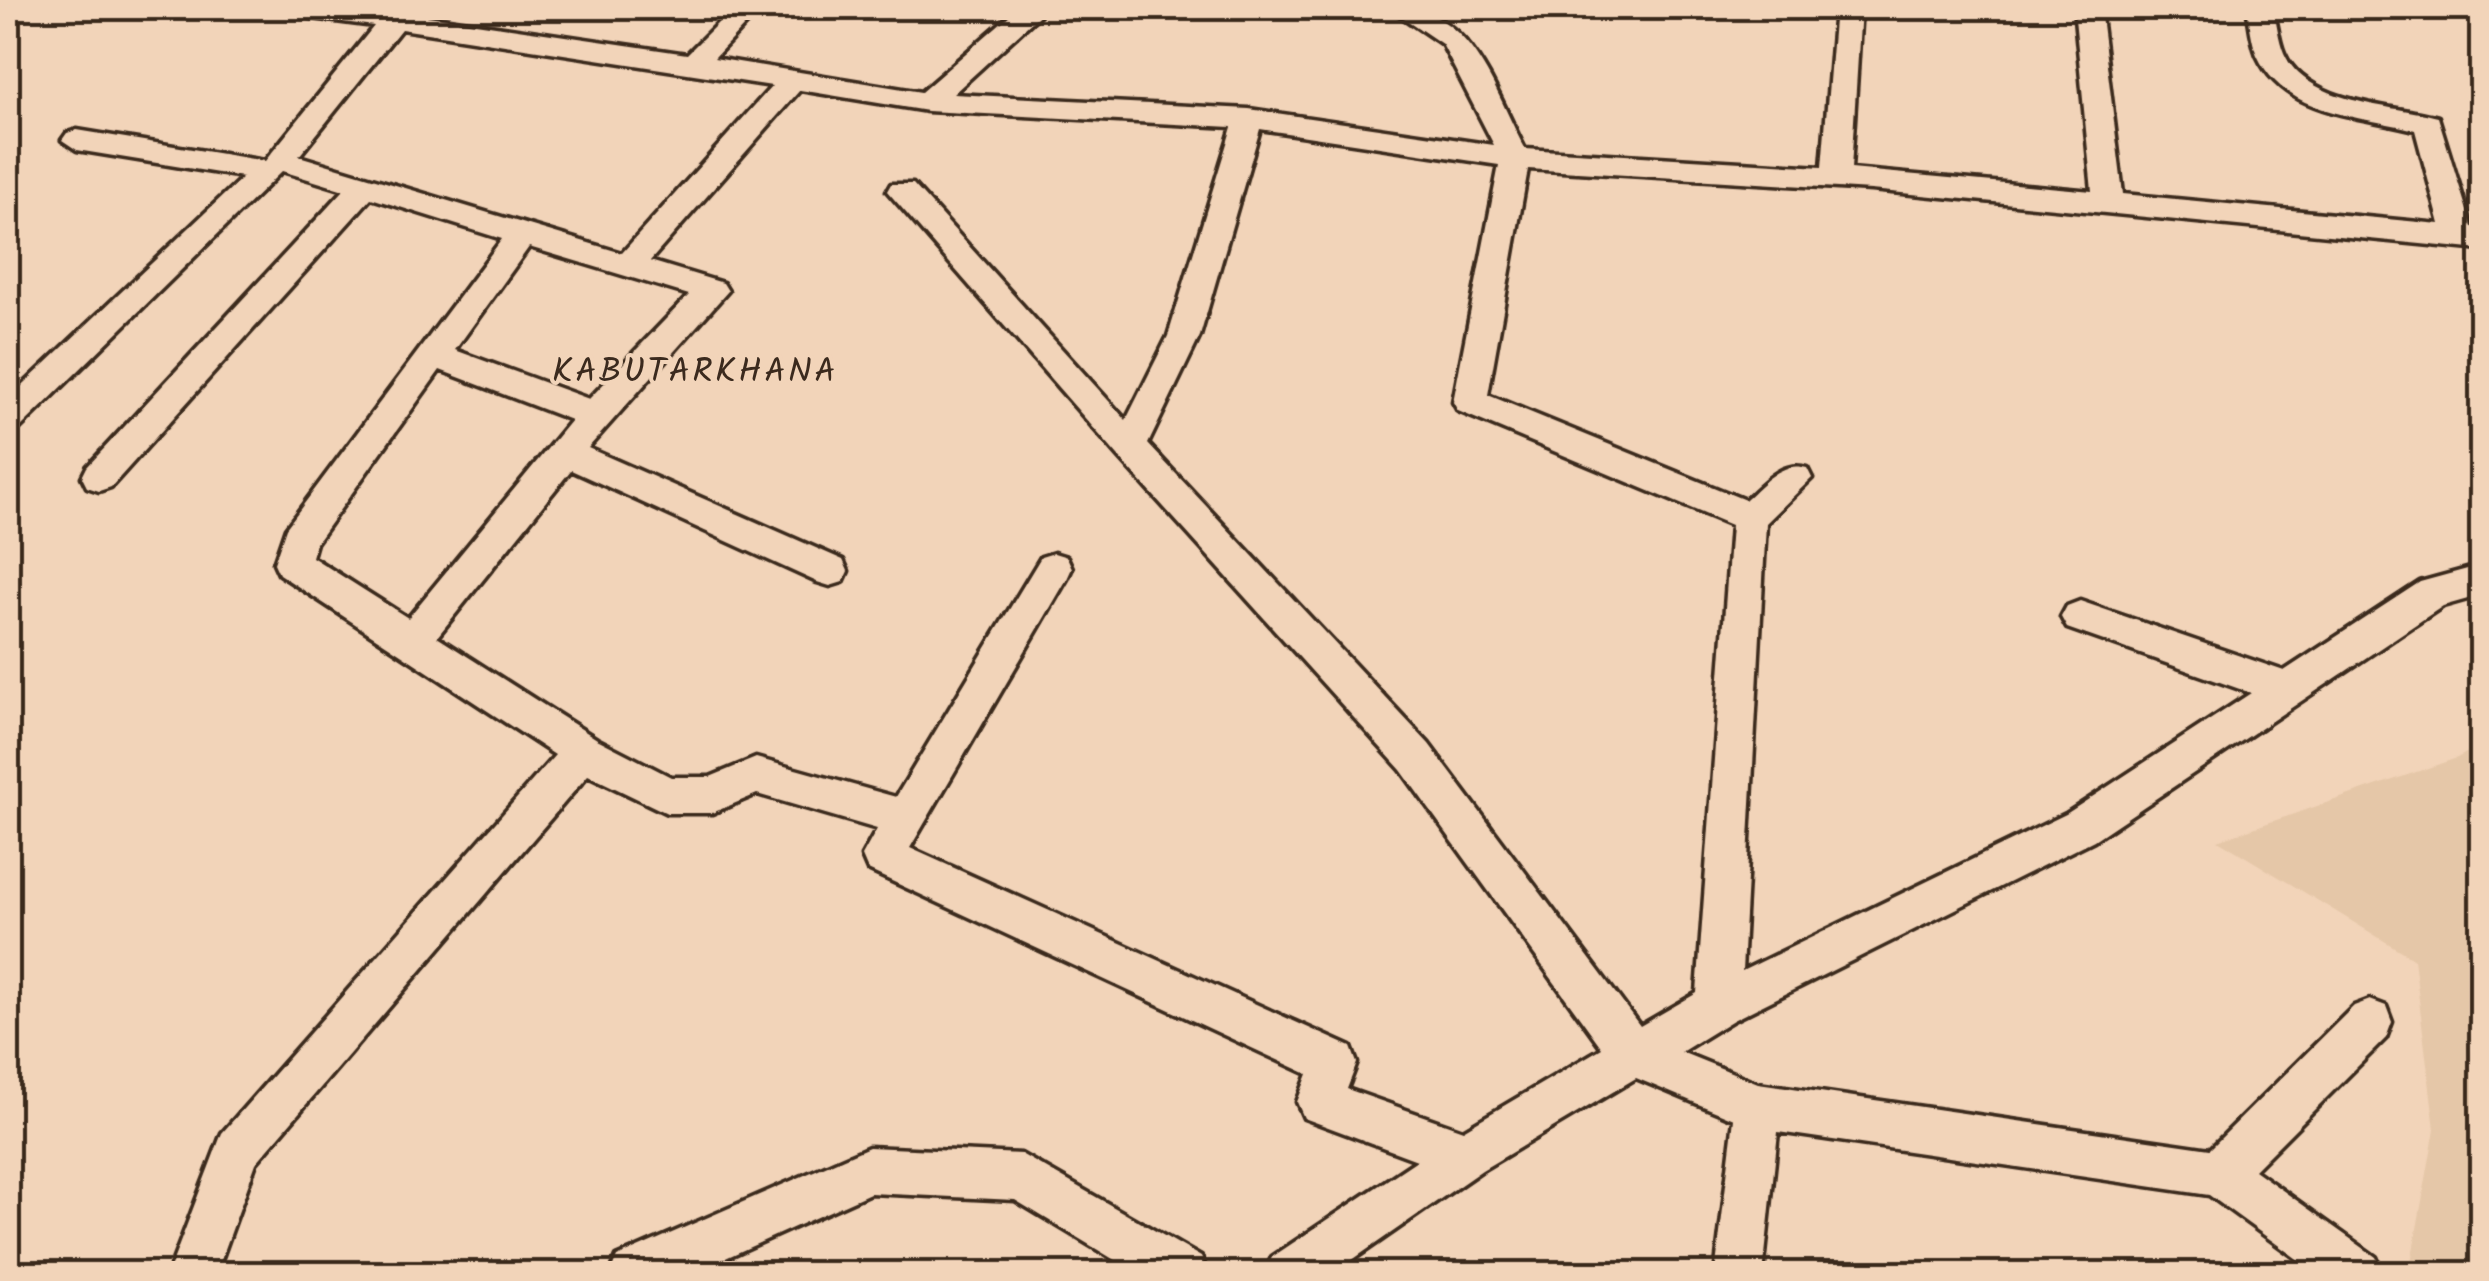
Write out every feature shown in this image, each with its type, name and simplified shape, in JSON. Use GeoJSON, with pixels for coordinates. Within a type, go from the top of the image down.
{"type":"FeatureCollection","features":[{"type":"Feature","properties":{"kind":"street"},"geometry":{"type":"LineString","coordinates":[[296,8],[499,32],[927,102],[1249,118],[1515,158],[1836,177],[2470,237],[2428,124],[2316,96],[2293,84],[2270,56],[2260,8]]}},
{"type":"Feature","properties":{"kind":"street"},"geometry":{"type":"LineString","coordinates":[[499,32],[519,8]]}},
{"type":"Feature","properties":{"kind":"street"},"geometry":{"type":"LineString","coordinates":[[693,64],[748,8]]}},
{"type":"Feature","properties":{"kind":"street"},"geometry":{"type":"LineString","coordinates":[[927,102],[1034,8]]}},
{"type":"Feature","properties":{"kind":"street"},"geometry":{"type":"LineString","coordinates":[[1402,8],[1453,40],[1515,158],[1470,402],[1750,516]]}},
{"type":"Feature","properties":{"kind":"street"},"geometry":{"type":"LineString","coordinates":[[1836,177],[1848,8]]}},
{"type":"Feature","properties":{"kind":"street"},"geometry":{"type":"LineString","coordinates":[[2087,8],[2110,205]]}},
{"type":"Feature","properties":{"kind":"street"},"geometry":{"type":"LineString","coordinates":[[8,420],[273,166],[394,19]]}},
{"type":"Feature","properties":{"kind":"street"},"geometry":{"type":"LineString","coordinates":[[628,266],[792,80]]}},
{"type":"Feature","properties":{"kind":"street"},"geometry":{"type":"LineString","coordinates":[[1130,448],[1184,336],[1249,118]]}},
{"type":"Feature","properties":{"kind":"street"},"geometry":{"type":"LineString","coordinates":[[77,140],[273,166],[363,188],[712,291],[594,415],[568,453],[414,638]]}},
{"type":"Feature","properties":{"kind":"street"},"geometry":{"type":"LineString","coordinates":[[99,476],[363,188]]}},
{"type":"Feature","properties":{"kind":"street"},"geometry":{"type":"LineString","coordinates":[[902,190],[1130,448],[1415,757],[1634,1056],[1758,1106],[2218,1173],[2359,1274]]}},
{"type":"Feature","properties":{"kind":"street"},"geometry":{"type":"LineString","coordinates":[[522,234],[299,538],[292,563],[414,638],[583,752],[667,795],[712,795],[756,776],[792,783],[905,819]]}},
{"type":"Feature","properties":{"kind":"street"},"geometry":{"type":"LineString","coordinates":[[431,354],[594,415]]}},
{"type":"Feature","properties":{"kind":"street"},"geometry":{"type":"LineString","coordinates":[[568,453],[830,571]]}},
{"type":"Feature","properties":{"kind":"street"},"geometry":{"type":"LineString","coordinates":[[1718,1005],[1750,516],[1795,478]]}},
{"type":"Feature","properties":{"kind":"street"},"geometry":{"type":"LineString","coordinates":[[1054,568],[883,856],[1335,1064],[1320,1102],[1466,1154]]}},
{"type":"Feature","properties":{"kind":"street"},"geometry":{"type":"LineString","coordinates":[[1289,1274],[1466,1154],[1718,1005],[2080,827],[2433,592],[2482,580]]}},
{"type":"Feature","properties":{"kind":"street"},"geometry":{"type":"LineString","coordinates":[[2080,617],[2288,689]]}},
{"type":"Feature","properties":{"kind":"street"},"geometry":{"type":"LineString","coordinates":[[192,1274],[238,1149],[583,752]]}},
{"type":"Feature","properties":{"kind":"street"},"geometry":{"type":"LineString","coordinates":[[2218,1173],[2370,1022]]}},
{"type":"Feature","properties":{"kind":"street"},"geometry":{"type":"LineString","coordinates":[[1739,1274],[1758,1106]]}},
{"type":"Feature","properties":{"kind":"street"},"geometry":{"type":"LineString","coordinates":[[634,1274],[869,1170],[1021,1177],[1184,1274]]}},
{"type":"Feature","properties":{"kind":"shaded area"},"geometry":{"type":"Polygon","coordinates":[[[2481,745],[2481,1273],[2409,1273],[2435,1129],[2414,959],[2218,840],[2457,758],[2481,745]]]}},
{"type":"Feature","properties":{"kind":"district","name":"KABUTARKHANA"},"geometry":{"type":"Point","coordinates":[695,373]}}]}
